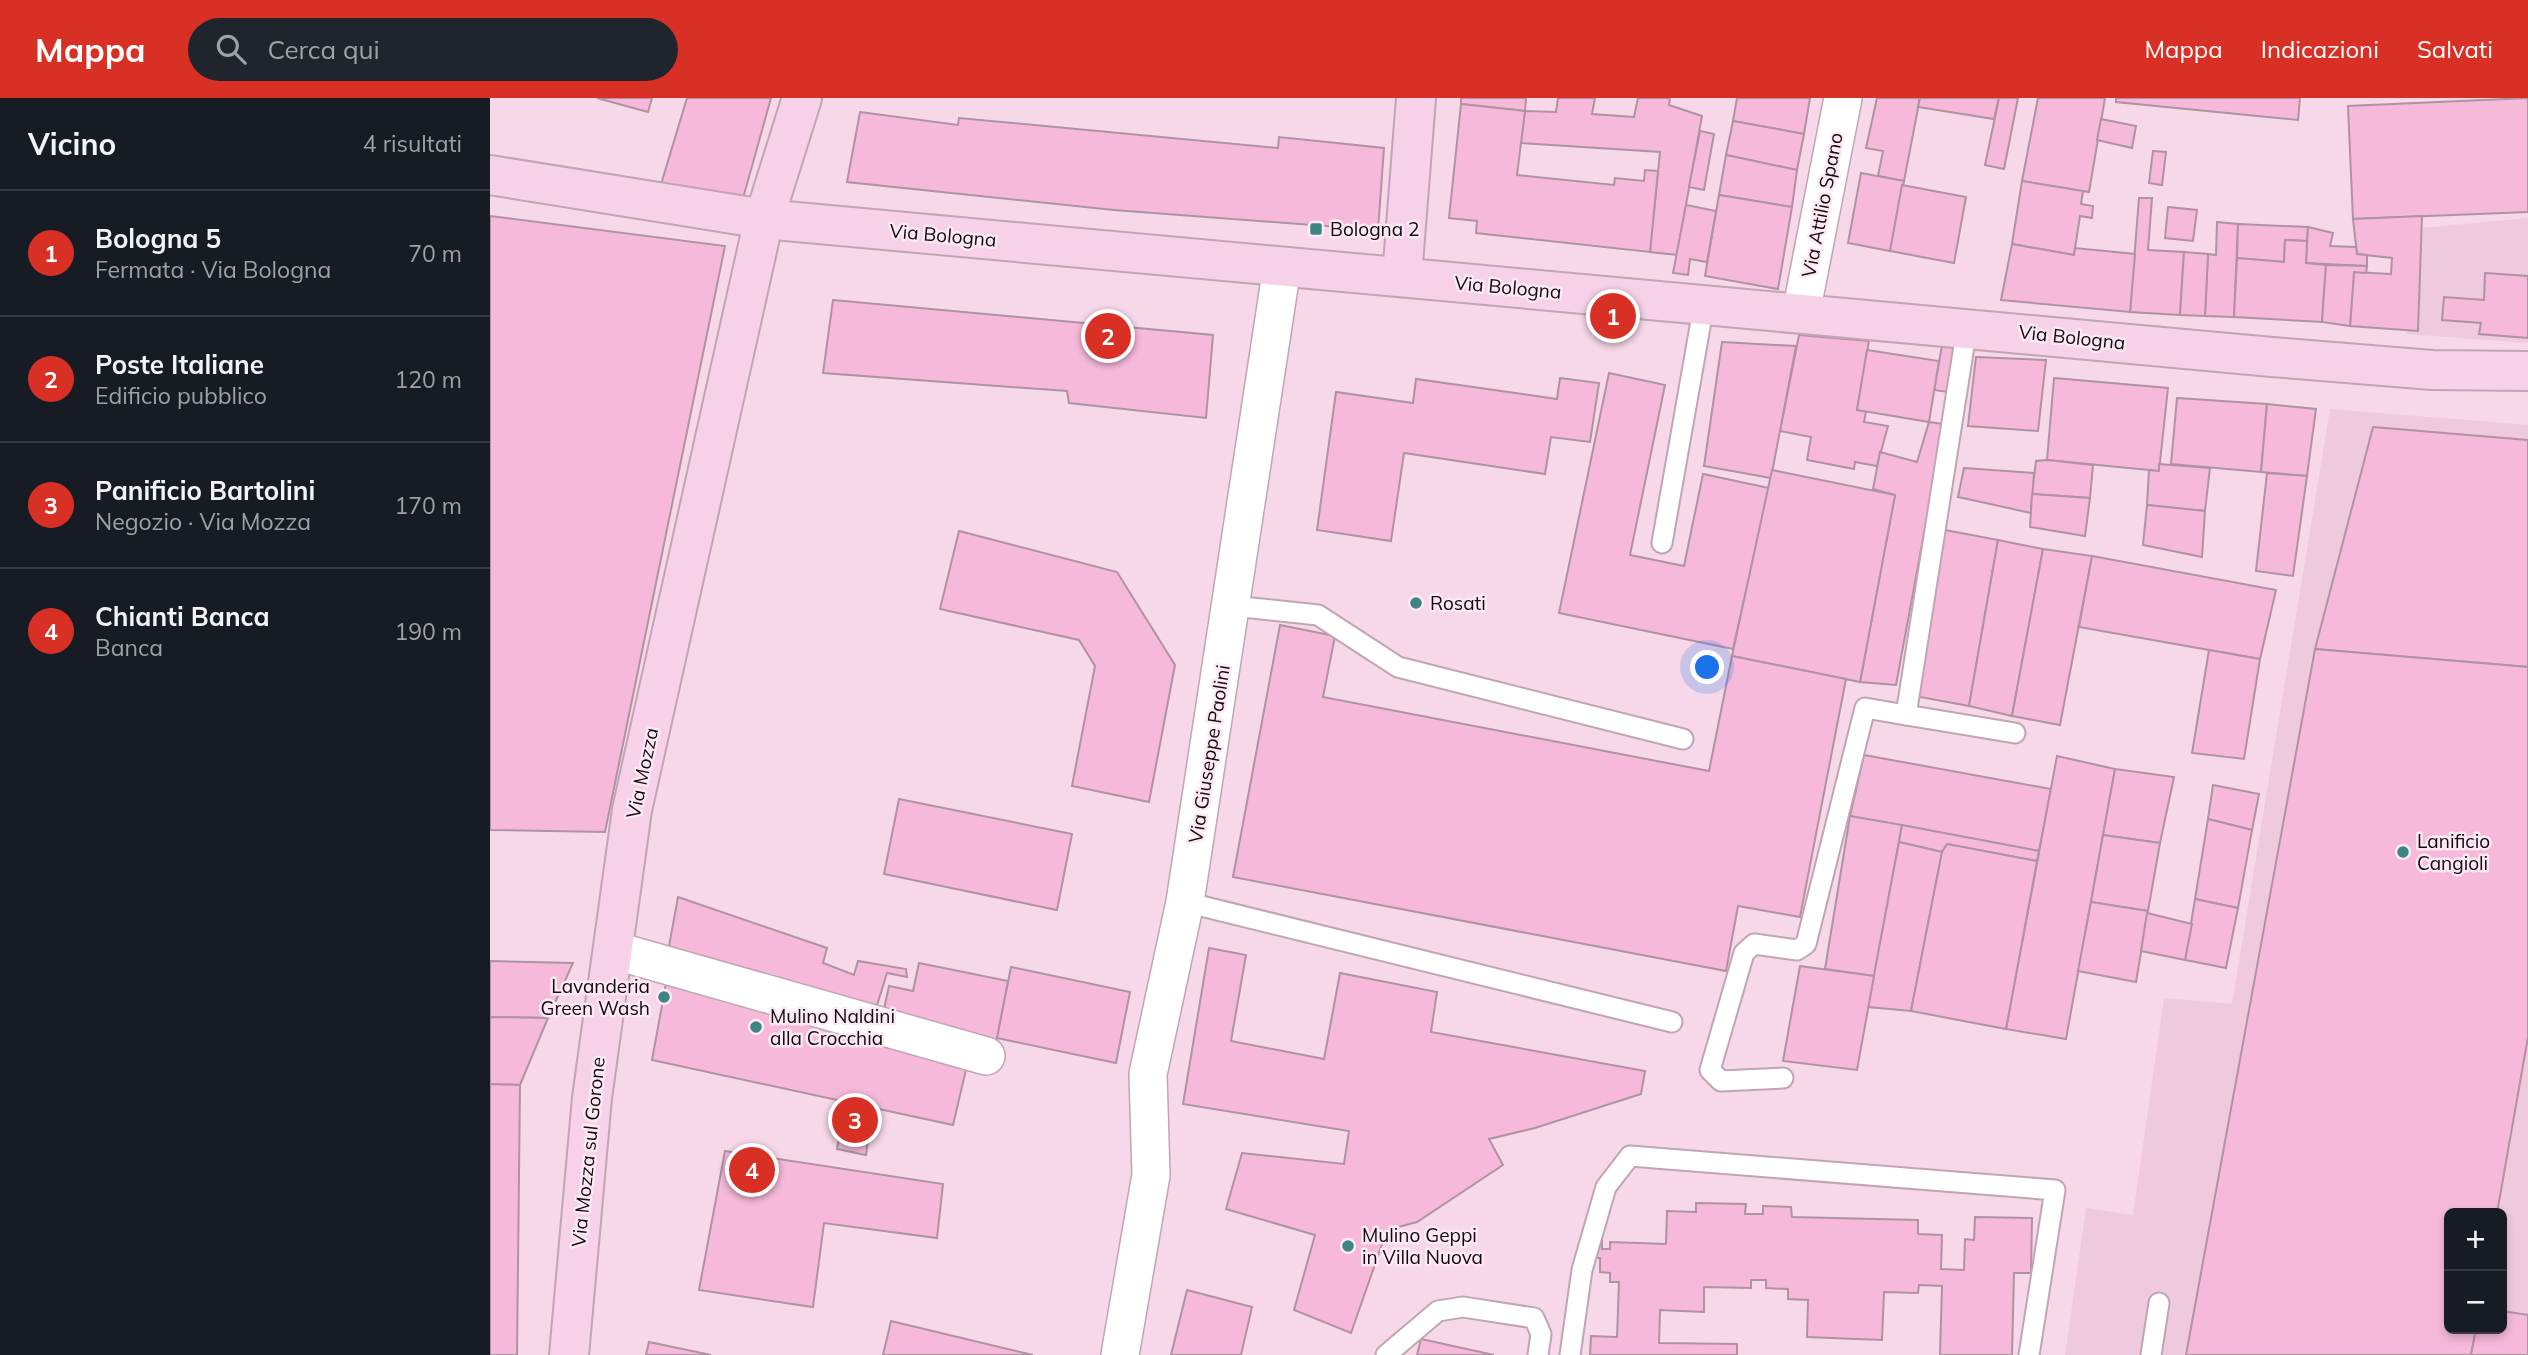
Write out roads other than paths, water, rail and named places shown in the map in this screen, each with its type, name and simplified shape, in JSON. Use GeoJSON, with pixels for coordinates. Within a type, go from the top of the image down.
{"type":"FeatureCollection","features":[{"type":"Feature","properties":{"kind":"street","name":"Via Mozza"},"geometry":{"type":"LineString","coordinates":[[613,950],[632,810],[764,219],[802,98]]}},
{"type":"Feature","properties":{"kind":"street"},"geometry":{"type":"LineString","coordinates":[[1402,277],[1416,98]]}},
{"type":"Feature","properties":{"kind":"street","name":"Via Attilio Spano"},"geometry":{"type":"LineString","coordinates":[[1801,313],[1843,98]]}},
{"type":"Feature","properties":{"kind":"street","name":"Via Bologna"},"geometry":{"type":"LineString","coordinates":[[490,175],[764,219],[2432,370],[2528,371]]}},
{"type":"Feature","properties":{"kind":"street","name":"Via Giuseppe Paolini"},"geometry":{"type":"LineString","coordinates":[[1120,1355],[1151,1175],[1148,1074],[1185,902],[1233,606],[1282,267]]}},
{"type":"Feature","properties":{"kind":"street"},"geometry":{"type":"LineString","coordinates":[[613,950],[986,1056]]}},
{"type":"Feature","properties":{"kind":"street","name":"Via Mozza sul Gorone"},"geometry":{"type":"LineString","coordinates":[[569,1355],[592,1098],[613,950]]}},
{"type":"Feature","properties":{"kind":"lane"},"geometry":{"type":"LineString","coordinates":[[1662,543],[1704,304]]}},
{"type":"Feature","properties":{"kind":"lane"},"geometry":{"type":"LineString","coordinates":[[1906,715],[1967,327]]}},
{"type":"Feature","properties":{"kind":"lane"},"geometry":{"type":"LineString","coordinates":[[1233,606],[1318,615],[1398,667],[1683,739]]}},
{"type":"Feature","properties":{"kind":"lane"},"geometry":{"type":"LineString","coordinates":[[1783,1078],[1721,1081],[1710,1070],[1744,953],[1754,944],[1797,950],[1806,944],[1865,708],[2015,733]]}},
{"type":"Feature","properties":{"kind":"lane"},"geometry":{"type":"LineString","coordinates":[[1185,902],[1672,1022]]}},
{"type":"Feature","properties":{"kind":"lane"},"geometry":{"type":"LineString","coordinates":[[1570,1355],[1582,1270],[1606,1187],[1630,1156],[2055,1190],[2029,1355]]}},
{"type":"Feature","properties":{"kind":"lane"},"geometry":{"type":"LineString","coordinates":[[2151,1355],[2159,1303]]}},
{"type":"Feature","properties":{"kind":"lane"},"geometry":{"type":"LineString","coordinates":[[1386,1355],[1438,1311],[1463,1307],[1534,1318],[1541,1334],[1538,1355]]}},
{"type":"Feature","properties":{"kind":"place","name":"Bologna 2"},"geometry":{"type":"Point","coordinates":[1316,229]}},
{"type":"Feature","properties":{"kind":"place","name":"Bologna 5"},"geometry":{"type":"Point","coordinates":[1613,316]}},
{"type":"Feature","properties":{"kind":"place","name":"Poste Italiane"},"geometry":{"type":"Point","coordinates":[1108,336]}},
{"type":"Feature","properties":{"kind":"place","name":"Rosati"},"geometry":{"type":"Point","coordinates":[1416,603]}},
{"type":"Feature","properties":{"kind":"place","name":"Lanificio Cangioli"},"geometry":{"type":"Point","coordinates":[2403,852]}},
{"type":"Feature","properties":{"kind":"place","name":"Lavanderia Green Wash"},"geometry":{"type":"Point","coordinates":[664,997]}},
{"type":"Feature","properties":{"kind":"place","name":"Mulino Naldini alla Crocchia"},"geometry":{"type":"Point","coordinates":[756,1027]}},
{"type":"Feature","properties":{"kind":"place","name":"Panificio Bartolini"},"geometry":{"type":"Point","coordinates":[855,1120]}},
{"type":"Feature","properties":{"kind":"place","name":"Chianti Banca"},"geometry":{"type":"Point","coordinates":[752,1170]}},
{"type":"Feature","properties":{"kind":"place","name":"Mulino Geppi in Villa Nuova"},"geometry":{"type":"Point","coordinates":[1348,1246]}}]}
